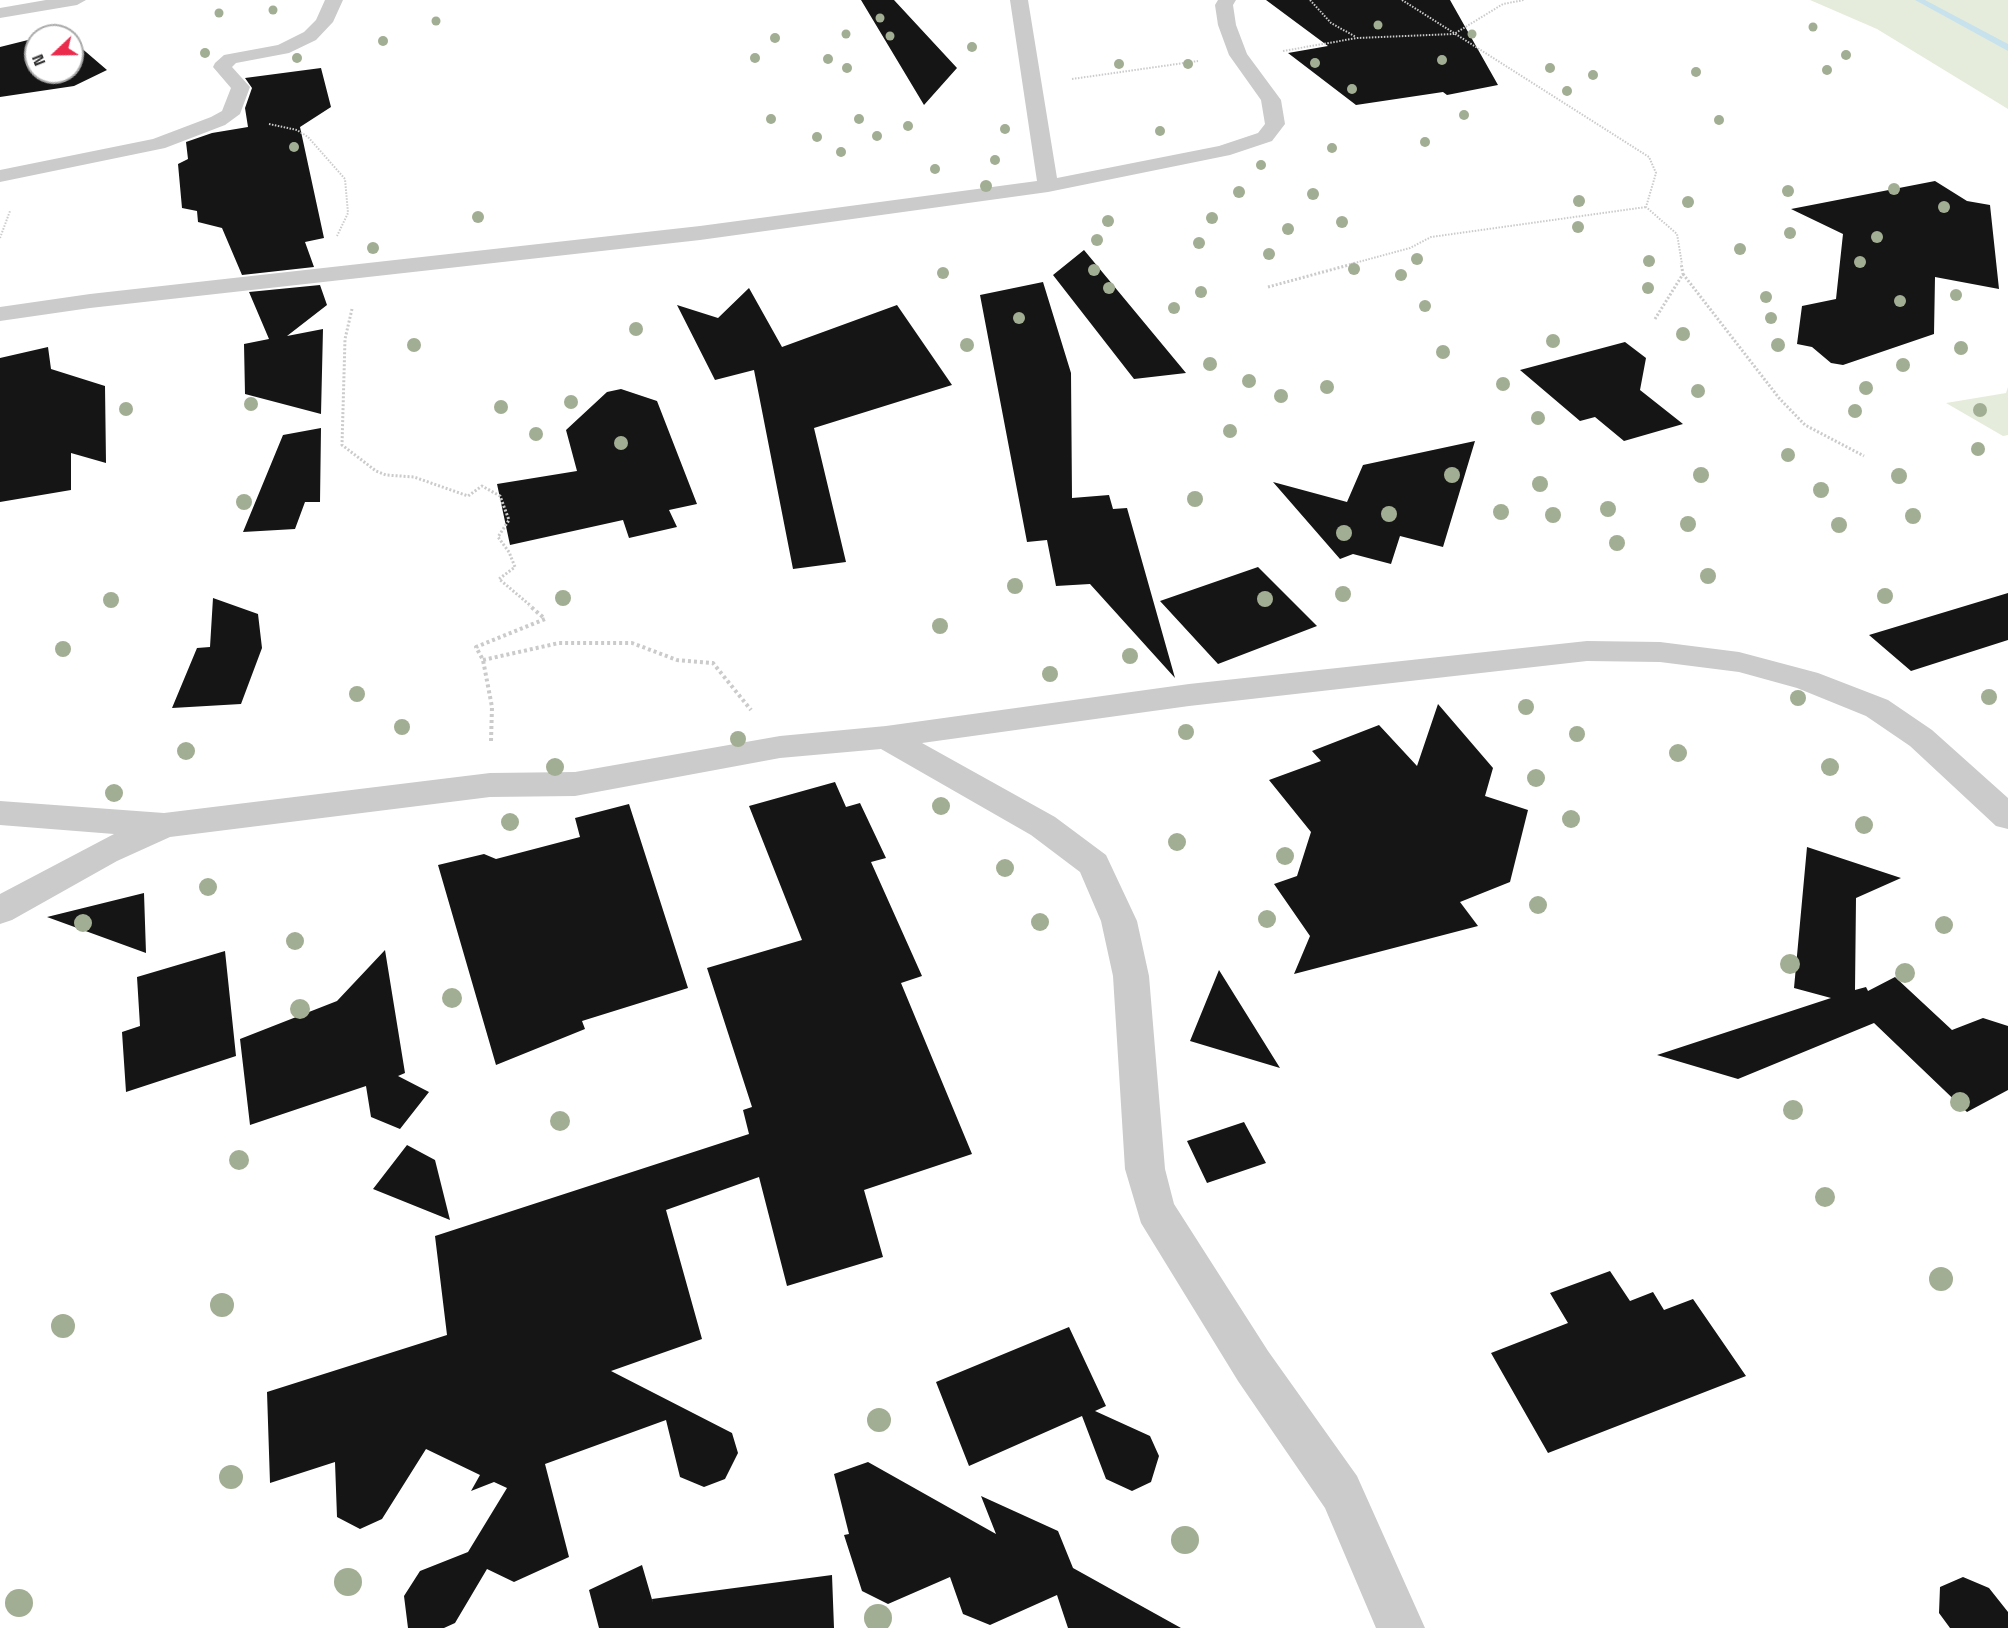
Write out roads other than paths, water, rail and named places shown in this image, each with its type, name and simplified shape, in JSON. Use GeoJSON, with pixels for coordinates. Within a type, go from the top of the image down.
{"type":"FeatureCollection","features":[{"type":"Feature","properties":{"kind":"street"},"geometry":{"type":"LineString","coordinates":[[0,13],[77,0]]}},
{"type":"Feature","properties":{"kind":"street"},"geometry":{"type":"LineString","coordinates":[[0,176],[158,144],[230,114],[241,87],[222,67],[230,59],[283,49],[310,36],[324,22],[334,0]]}},
{"type":"Feature","properties":{"kind":"street"},"geometry":{"type":"LineString","coordinates":[[1019,0],[1048,186]]}},
{"type":"Feature","properties":{"kind":"street"},"geometry":{"type":"LineString","coordinates":[[0,314],[90,301],[700,233],[1048,186],[1223,151],[1265,137],[1275,124],[1271,100],[1238,55],[1227,25],[1224,5],[1227,0]]}},
{"type":"Feature","properties":{"kind":"street"},"geometry":{"type":"LineString","coordinates":[[0,813],[164,825],[490,785],[575,784],[780,747],[886,737],[1190,695],[1587,651],[1660,652],[1739,662],[1807,680],[1877,708],[1921,738],[2008,817]]}},
{"type":"Feature","properties":{"kind":"street"},"geometry":{"type":"LineString","coordinates":[[886,737],[1043,826],[1094,864],[1119,921],[1131,976],[1145,1169],[1155,1210],[1253,1366],[1341,1492],[1401,1628]]}},
{"type":"Feature","properties":{"kind":"street"},"geometry":{"type":"LineString","coordinates":[[0,910],[105,852],[164,825]]}},
{"type":"Feature","properties":{"kind":"waterway"},"geometry":{"type":"LineString","coordinates":[[1919,0],[2008,48]]}}]}
